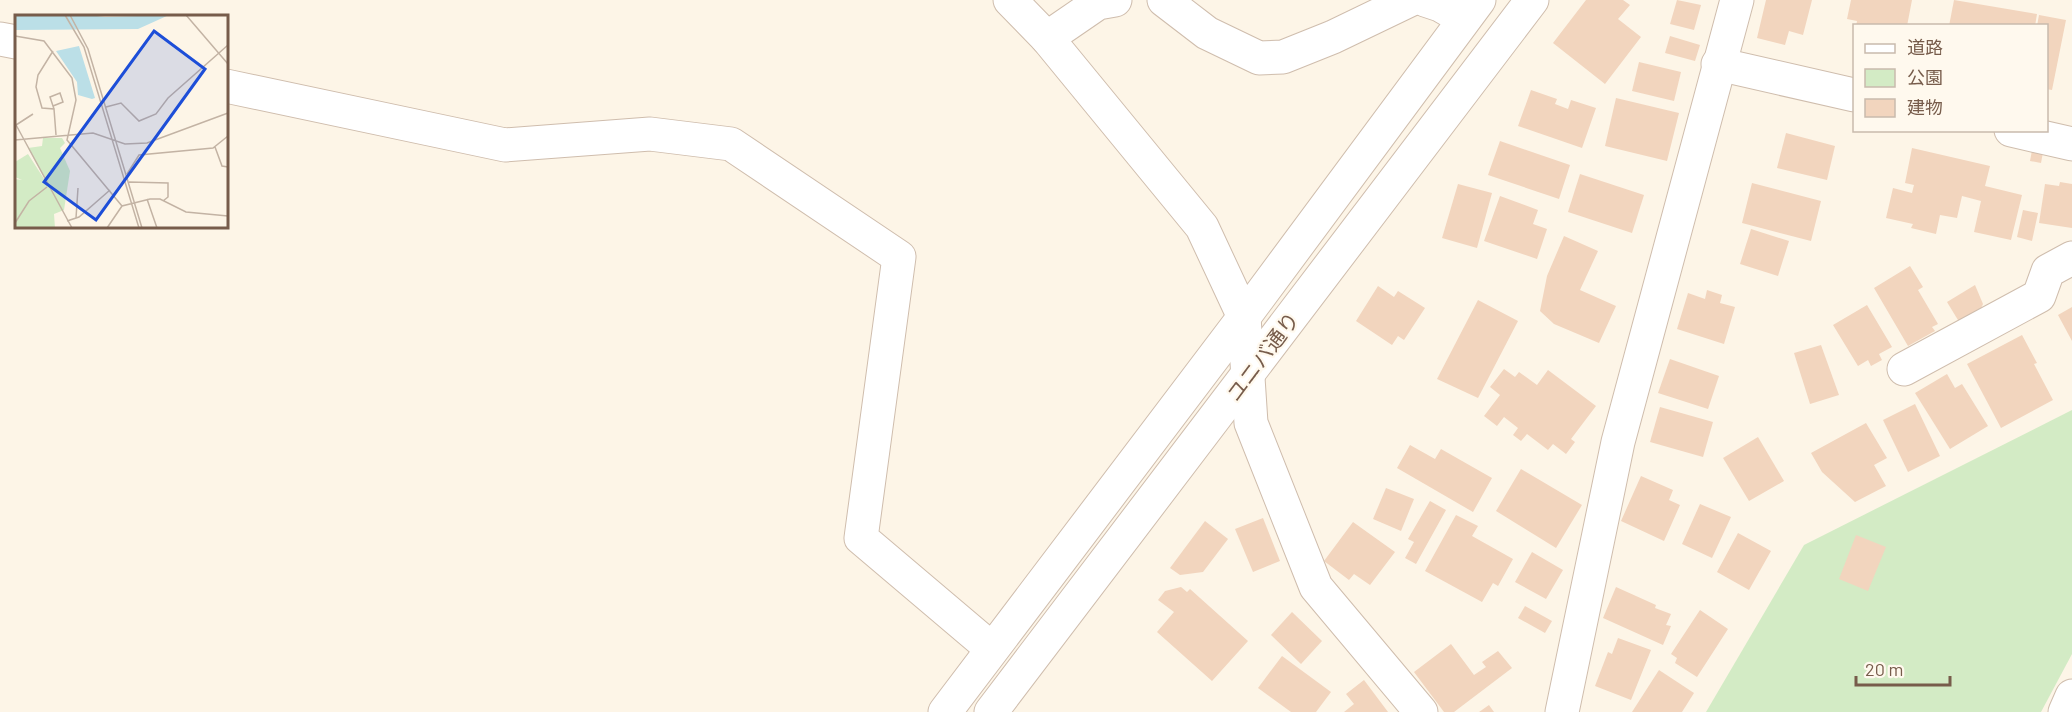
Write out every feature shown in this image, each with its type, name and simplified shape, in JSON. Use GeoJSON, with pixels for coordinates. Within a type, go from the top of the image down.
{"type":"FeatureCollection","features":[{"type":"Feature","properties":{"kind":"street"},"geometry":{"type":"LineString","coordinates":[[1010,0],[1047,38],[1202,227],[1244,317],[1251,423],[1316,587],[1420,712]]}},
{"type":"Feature","properties":{"kind":"street"},"geometry":{"type":"LineString","coordinates":[[1047,38],[1098,3],[1115,0]]}},
{"type":"Feature","properties":{"kind":"street"},"geometry":{"type":"LineString","coordinates":[[1164,0],[1207,33],[1259,58],[1283,57],[1333,37],[1410,0]]}},
{"type":"Feature","properties":{"kind":"street"},"geometry":{"type":"LineString","coordinates":[[1425,0],[1440,5],[1472,9]]}},
{"type":"Feature","properties":{"kind":"street","name":"ユニバ通り"},"geometry":{"type":"LineString","coordinates":[[991,712],[1532,0]]}},
{"type":"Feature","properties":{"kind":"street"},"geometry":{"type":"LineString","coordinates":[[1562,712],[1618,441],[1737,0]]}},
{"type":"Feature","properties":{"kind":"street","name":"ユニバ通り"},"geometry":{"type":"LineString","coordinates":[[945,712],[1244,317],[1472,9]]}},
{"type":"Feature","properties":{"kind":"street"},"geometry":{"type":"LineString","coordinates":[[0,39],[15,42]]}},
{"type":"Feature","properties":{"kind":"street"},"geometry":{"type":"LineString","coordinates":[[1719,64],[1853,95]]}},
{"type":"Feature","properties":{"kind":"street"},"geometry":{"type":"LineString","coordinates":[[228,86],[505,145],[650,134],[731,144],[899,256],[861,538],[992,649]]}},
{"type":"Feature","properties":{"kind":"street"},"geometry":{"type":"LineString","coordinates":[[2020,132],[2072,144]]}},
{"type":"Feature","properties":{"kind":"street"},"geometry":{"type":"LineString","coordinates":[[1904,369],[2039,296],[2048,271],[2072,258]]}},
{"type":"Feature","properties":{"kind":"street"},"geometry":{"type":"LineString","coordinates":[[2065,712],[2072,696]]}},
{"type":"Feature","properties":{"kind":"green space"},"geometry":{"type":"Polygon","coordinates":[[[2072,410],[2072,654],[2041,712],[1706,712],[1804,545],[2072,410]]]}},
{"type":"Feature","properties":{"kind":"building"},"geometry":{"type":"Polygon","coordinates":[[[1586,0],[1623,0],[1630,5],[1618,19],[1641,37],[1605,84],[1553,43],[1586,0]]]}},
{"type":"Feature","properties":{"kind":"building"},"geometry":{"type":"Polygon","coordinates":[[[1677,0],[1701,5],[1694,30],[1670,24],[1677,0]]]}},
{"type":"Feature","properties":{"kind":"building"},"geometry":{"type":"Polygon","coordinates":[[[1766,0],[1812,0],[1803,35],[1789,31],[1785,45],[1757,38],[1766,0]]]}},
{"type":"Feature","properties":{"kind":"building"},"geometry":{"type":"Polygon","coordinates":[[[1851,0],[1912,0],[1907,24],[1856,24],[1857,21],[1847,19],[1851,0]]]}},
{"type":"Feature","properties":{"kind":"building"},"geometry":{"type":"Polygon","coordinates":[[[1954,0],[2037,14],[2035,24],[1949,24],[1954,0]]]}},
{"type":"Feature","properties":{"kind":"building"},"geometry":{"type":"Polygon","coordinates":[[[2039,15],[2066,20],[2052,90],[2048,89],[2048,24],[2037,24],[2039,15]]]}},
{"type":"Feature","properties":{"kind":"building"},"geometry":{"type":"Polygon","coordinates":[[[1670,36],[1700,45],[1695,61],[1665,53],[1670,36]]]}},
{"type":"Feature","properties":{"kind":"building"},"geometry":{"type":"Polygon","coordinates":[[[1639,62],[1681,72],[1674,101],[1632,91],[1639,62]]]}},
{"type":"Feature","properties":{"kind":"building"},"geometry":{"type":"Polygon","coordinates":[[[1531,90],[1557,99],[1555,104],[1568,109],[1571,100],[1596,108],[1582,148],[1518,126],[1531,90]]]}},
{"type":"Feature","properties":{"kind":"building"},"geometry":{"type":"Polygon","coordinates":[[[1616,98],[1679,113],[1667,161],[1605,146],[1616,98]]]}},
{"type":"Feature","properties":{"kind":"building"},"geometry":{"type":"Polygon","coordinates":[[[1786,133],[1835,146],[1827,180],[1777,168],[1786,133]]]}},
{"type":"Feature","properties":{"kind":"building"},"geometry":{"type":"Polygon","coordinates":[[[1500,141],[1570,165],[1559,199],[1488,175],[1500,141]]]}},
{"type":"Feature","properties":{"kind":"building"},"geometry":{"type":"Polygon","coordinates":[[[2033,145],[2044,147],[2041,163],[2030,161],[2033,145]]]}},
{"type":"Feature","properties":{"kind":"building"},"geometry":{"type":"Polygon","coordinates":[[[1912,148],[1990,166],[1985,186],[2022,195],[2011,240],[1974,232],[1981,201],[1962,196],[1957,218],[1940,215],[1936,234],[1911,228],[1913,224],[1886,218],[1893,188],[1912,193],[1914,185],[1905,183],[1912,148]]]}},
{"type":"Feature","properties":{"kind":"building"},"geometry":{"type":"Polygon","coordinates":[[[1580,174],[1644,195],[1632,233],[1568,212],[1580,174]]]}},
{"type":"Feature","properties":{"kind":"building"},"geometry":{"type":"Polygon","coordinates":[[[2060,182],[2072,184],[2072,228],[2039,223],[2045,184],[2059,186],[2060,182]]]}},
{"type":"Feature","properties":{"kind":"building"},"geometry":{"type":"Polygon","coordinates":[[[1752,183],[1821,201],[1811,241],[1742,223],[1752,183]]]}},
{"type":"Feature","properties":{"kind":"building"},"geometry":{"type":"Polygon","coordinates":[[[1458,184],[1492,193],[1477,248],[1442,238],[1458,184]]]}},
{"type":"Feature","properties":{"kind":"building"},"geometry":{"type":"Polygon","coordinates":[[[1500,196],[1538,210],[1533,224],[1547,229],[1537,259],[1484,241],[1500,196]]]}},
{"type":"Feature","properties":{"kind":"building"},"geometry":{"type":"Polygon","coordinates":[[[2023,210],[2038,213],[2032,241],[2017,237],[2023,210]]]}},
{"type":"Feature","properties":{"kind":"building"},"geometry":{"type":"Polygon","coordinates":[[[1751,229],[1789,241],[1778,276],[1740,264],[1751,229]]]}},
{"type":"Feature","properties":{"kind":"building"},"geometry":{"type":"Polygon","coordinates":[[[1564,236],[1598,251],[1580,290],[1616,306],[1599,343],[1554,324],[1540,311],[1547,276],[1564,236]]]}},
{"type":"Feature","properties":{"kind":"building"},"geometry":{"type":"Polygon","coordinates":[[[1910,266],[1923,287],[1918,290],[1938,324],[1932,327],[1935,331],[1908,346],[1874,288],[1910,266]]]}},
{"type":"Feature","properties":{"kind":"building"},"geometry":{"type":"Polygon","coordinates":[[[1975,285],[1983,304],[1976,319],[1961,325],[1947,302],[1975,285]]]}},
{"type":"Feature","properties":{"kind":"building"},"geometry":{"type":"Polygon","coordinates":[[[1378,286],[1394,297],[1398,291],[1425,308],[1404,340],[1398,336],[1392,345],[1356,321],[1378,286]]]}},
{"type":"Feature","properties":{"kind":"building"},"geometry":{"type":"Polygon","coordinates":[[[1707,290],[1722,295],[1720,303],[1735,307],[1724,344],[1677,329],[1688,293],[1705,299],[1707,290]]]}},
{"type":"Feature","properties":{"kind":"building"},"geometry":{"type":"Polygon","coordinates":[[[1478,300],[1518,321],[1478,398],[1437,379],[1478,300]]]}},
{"type":"Feature","properties":{"kind":"building"},"geometry":{"type":"Polygon","coordinates":[[[1867,305],[1892,347],[1879,354],[1882,360],[1871,366],[1868,360],[1858,366],[1833,325],[1867,305]]]}},
{"type":"Feature","properties":{"kind":"building"},"geometry":{"type":"Polygon","coordinates":[[[2072,307],[2072,341],[2058,315],[2072,307]]]}},
{"type":"Feature","properties":{"kind":"building"},"geometry":{"type":"Polygon","coordinates":[[[2022,335],[2053,400],[2001,428],[1967,364],[2022,335]]]}},
{"type":"Feature","properties":{"kind":"building"},"geometry":{"type":"Polygon","coordinates":[[[1821,345],[1839,395],[1810,404],[1794,353],[1821,345]]]}},
{"type":"Feature","properties":{"kind":"building"},"geometry":{"type":"Polygon","coordinates":[[[1670,359],[1719,376],[1708,409],[1658,393],[1670,359]]]}},
{"type":"Feature","properties":{"kind":"building"},"geometry":{"type":"Polygon","coordinates":[[[1504,369],[1515,377],[1519,372],[1537,385],[1548,370],[1596,406],[1571,439],[1575,442],[1566,454],[1553,444],[1548,450],[1527,434],[1521,441],[1513,435],[1518,428],[1504,417],[1497,426],[1484,416],[1500,395],[1490,387],[1504,369]]]}},
{"type":"Feature","properties":{"kind":"building"},"geometry":{"type":"Polygon","coordinates":[[[1947,374],[1955,388],[1962,384],[1988,426],[1950,449],[1915,393],[1947,374]]]}},
{"type":"Feature","properties":{"kind":"building"},"geometry":{"type":"Polygon","coordinates":[[[1915,404],[1940,456],[1908,472],[1883,420],[1915,404]]]}},
{"type":"Feature","properties":{"kind":"building"},"geometry":{"type":"Polygon","coordinates":[[[1660,407],[1713,422],[1703,457],[1650,442],[1660,407]]]}},
{"type":"Feature","properties":{"kind":"building"},"geometry":{"type":"Polygon","coordinates":[[[1866,423],[1887,458],[1874,465],[1886,486],[1855,502],[1822,472],[1811,453],[1866,423]]]}},
{"type":"Feature","properties":{"kind":"building"},"geometry":{"type":"Polygon","coordinates":[[[1758,437],[1784,481],[1749,501],[1723,458],[1758,437]]]}},
{"type":"Feature","properties":{"kind":"building"},"geometry":{"type":"Polygon","coordinates":[[[1410,445],[1435,459],[1441,449],[1492,478],[1473,512],[1397,468],[1410,445]]]}},
{"type":"Feature","properties":{"kind":"building"},"geometry":{"type":"Polygon","coordinates":[[[1521,469],[1582,505],[1556,548],[1496,511],[1521,469]]]}},
{"type":"Feature","properties":{"kind":"building"},"geometry":{"type":"Polygon","coordinates":[[[1641,476],[1673,490],[1669,500],[1680,505],[1664,541],[1621,521],[1641,476]]]}},
{"type":"Feature","properties":{"kind":"building"},"geometry":{"type":"Polygon","coordinates":[[[1386,488],[1414,499],[1401,531],[1373,519],[1386,488]]]}},
{"type":"Feature","properties":{"kind":"building"},"geometry":{"type":"Polygon","coordinates":[[[1430,501],[1446,510],[1416,564],[1405,558],[1414,542],[1408,539],[1430,501]]]}},
{"type":"Feature","properties":{"kind":"building"},"geometry":{"type":"Polygon","coordinates":[[[1700,504],[1731,517],[1712,558],[1682,544],[1700,504]]]}},
{"type":"Feature","properties":{"kind":"building"},"geometry":{"type":"Polygon","coordinates":[[[1456,515],[1478,526],[1472,536],[1513,559],[1498,586],[1493,583],[1482,602],[1425,571],[1456,515]]]}},
{"type":"Feature","properties":{"kind":"building"},"geometry":{"type":"Polygon","coordinates":[[[1263,518],[1280,561],[1253,572],[1235,529],[1263,518]]]}},
{"type":"Feature","properties":{"kind":"building"},"geometry":{"type":"Polygon","coordinates":[[[1205,521],[1228,539],[1203,572],[1180,575],[1170,568],[1205,521]]]}},
{"type":"Feature","properties":{"kind":"building"},"geometry":{"type":"Polygon","coordinates":[[[1353,522],[1395,552],[1370,585],[1354,574],[1349,580],[1324,561],[1353,522]]]}},
{"type":"Feature","properties":{"kind":"building"},"geometry":{"type":"Polygon","coordinates":[[[1738,533],[1771,551],[1749,590],[1717,572],[1738,533]]]}},
{"type":"Feature","properties":{"kind":"building"},"geometry":{"type":"Polygon","coordinates":[[[1856,535],[1886,547],[1868,591],[1839,579],[1856,535]]]}},
{"type":"Feature","properties":{"kind":"building"},"geometry":{"type":"Polygon","coordinates":[[[1532,552],[1563,570],[1546,599],[1515,582],[1532,552]]]}},
{"type":"Feature","properties":{"kind":"building"},"geometry":{"type":"Polygon","coordinates":[[[1181,587],[1187,592],[1190,589],[1248,641],[1212,681],[1157,632],[1174,612],[1158,600],[1165,591],[1181,587]]]}},
{"type":"Feature","properties":{"kind":"building"},"geometry":{"type":"Polygon","coordinates":[[[1616,587],[1671,614],[1666,625],[1671,626],[1663,645],[1603,618],[1616,587]]]}},
{"type":"Feature","properties":{"kind":"building"},"geometry":{"type":"Polygon","coordinates":[[[1525,606],[1552,621],[1545,633],[1518,618],[1525,606]]]}},
{"type":"Feature","properties":{"kind":"building"},"geometry":{"type":"Polygon","coordinates":[[[1700,610],[1728,629],[1697,677],[1675,663],[1677,658],[1671,654],[1700,610]]]}},
{"type":"Feature","properties":{"kind":"building"},"geometry":{"type":"Polygon","coordinates":[[[1292,612],[1322,641],[1301,664],[1271,635],[1292,612]]]}},
{"type":"Feature","properties":{"kind":"building"},"geometry":{"type":"Polygon","coordinates":[[[1618,638],[1651,650],[1631,700],[1595,686],[1608,652],[1612,654],[1618,638]]]}},
{"type":"Feature","properties":{"kind":"building"},"geometry":{"type":"Polygon","coordinates":[[[1451,644],[1474,675],[1486,667],[1482,662],[1498,651],[1512,668],[1454,712],[1444,712],[1414,672],[1451,644]]]}},
{"type":"Feature","properties":{"kind":"building"},"geometry":{"type":"Polygon","coordinates":[[[1282,656],[1331,692],[1316,712],[1291,712],[1258,688],[1282,656]]]}},
{"type":"Feature","properties":{"kind":"building"},"geometry":{"type":"Polygon","coordinates":[[[1659,670],[1694,693],[1682,712],[1632,712],[1659,670]]]}},
{"type":"Feature","properties":{"kind":"building"},"geometry":{"type":"Polygon","coordinates":[[[1364,680],[1388,712],[1344,712],[1354,704],[1346,694],[1364,680]]]}},
{"type":"Feature","properties":{"kind":"building"},"geometry":{"type":"Polygon","coordinates":[[[1489,705],[1494,712],[1479,712],[1489,705]]]}}]}
